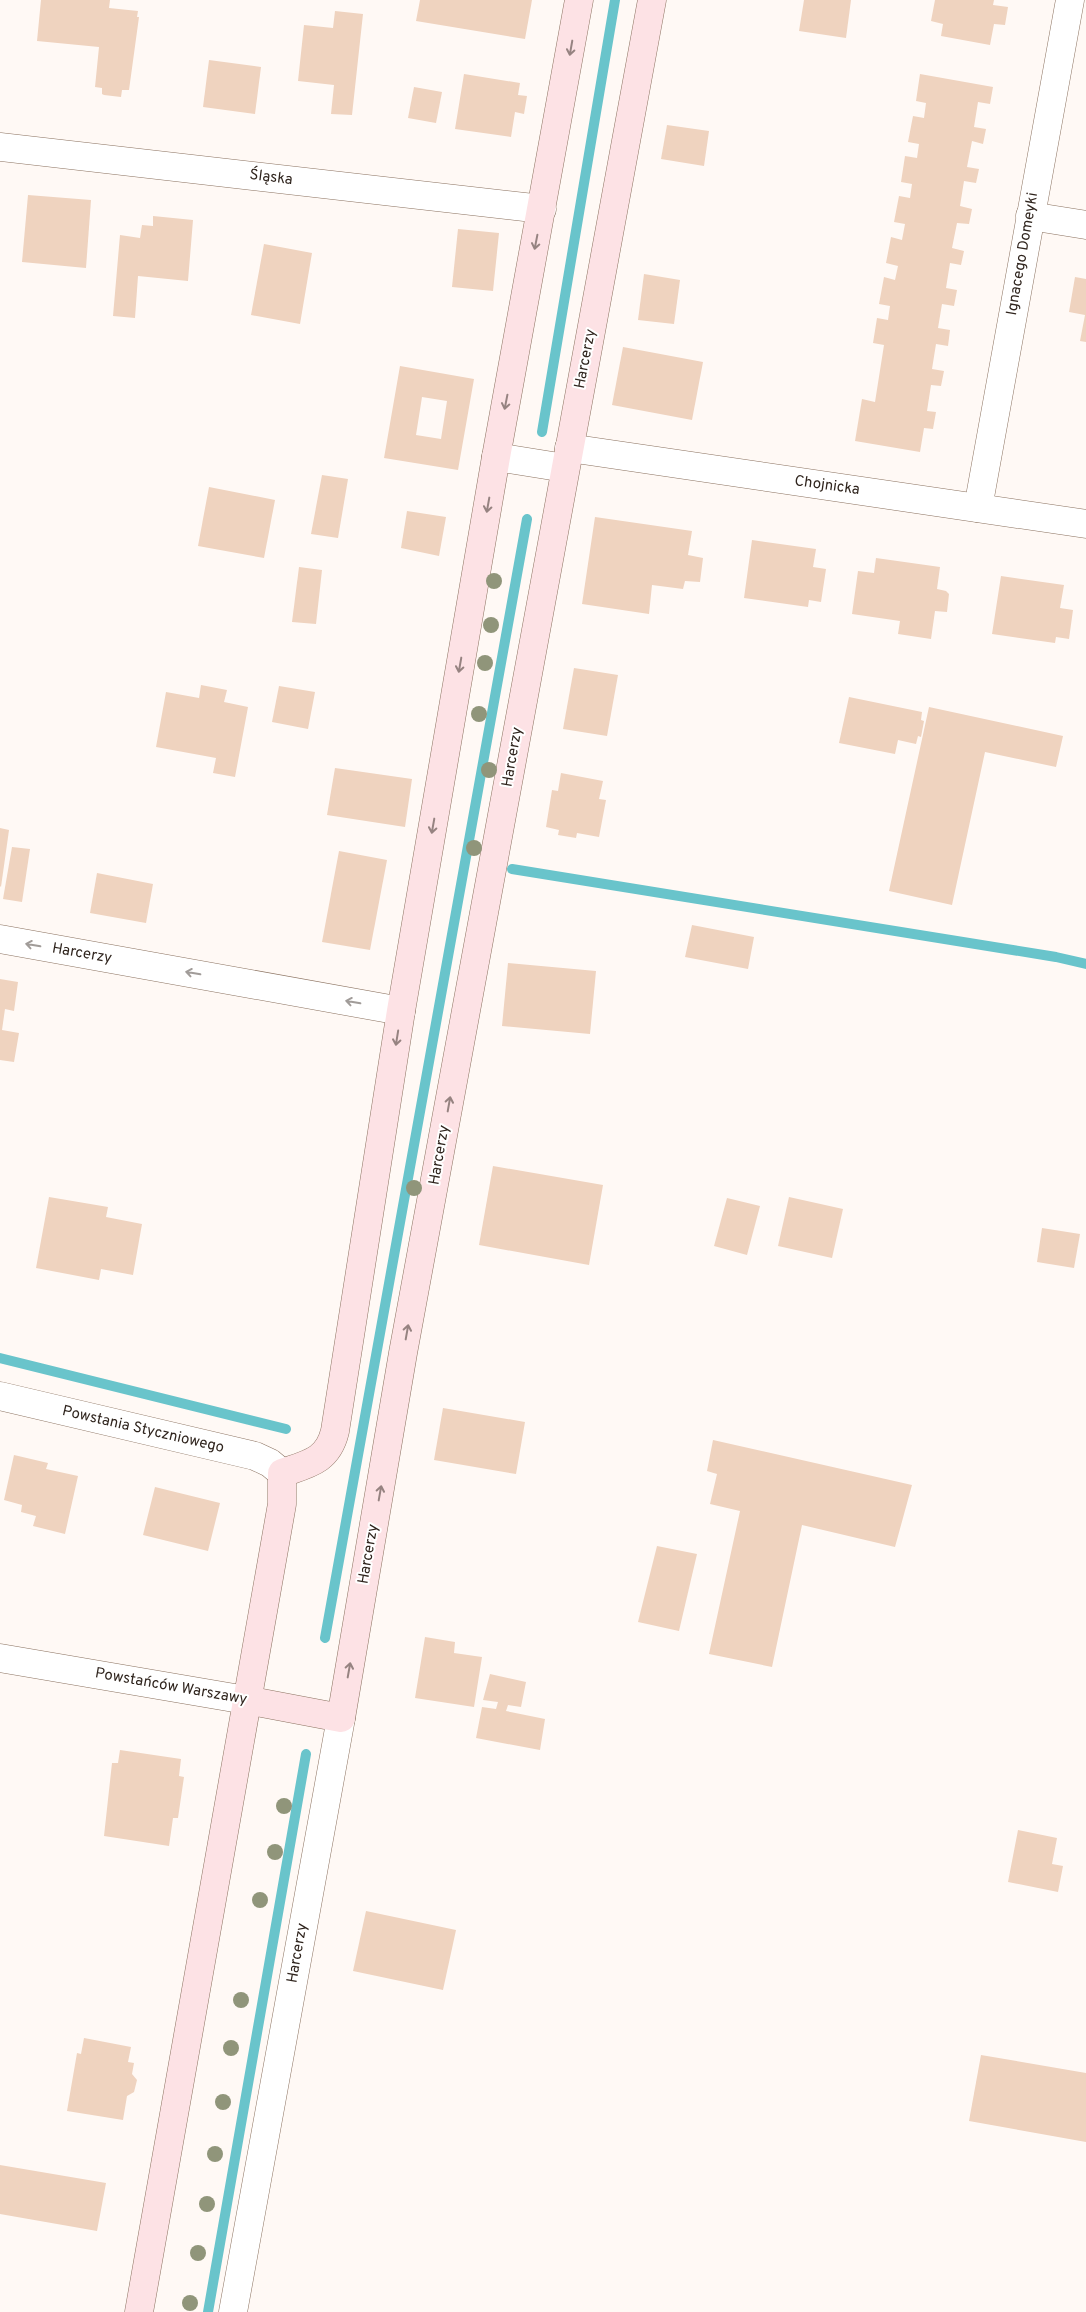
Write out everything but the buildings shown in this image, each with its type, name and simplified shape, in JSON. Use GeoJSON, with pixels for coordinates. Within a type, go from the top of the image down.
{"type":"FeatureCollection","features":[{"type":"Feature","properties":{"kind":"street"},"geometry":{"type":"LineString","coordinates":[[139,2312],[282,1504],[282,1473],[315,1462],[325,1453],[332,1442],[401,1011],[496,457],[579,0]]}},
{"type":"Feature","properties":{"kind":"street","name":"Harcerzy"},"geometry":{"type":"LineString","coordinates":[[233,2312],[341,1718],[405,1343],[652,0]]}},
{"type":"Feature","properties":{"kind":"street","name":"Ignacego Domeyki"},"geometry":{"type":"LineString","coordinates":[[978,508],[1070,0]]}},
{"type":"Feature","properties":{"kind":"street","name":"Śląska"},"geometry":{"type":"LineString","coordinates":[[0,147],[542,209]]}},
{"type":"Feature","properties":{"kind":"street"},"geometry":{"type":"LineString","coordinates":[[1030,216],[1086,225]]}},
{"type":"Feature","properties":{"kind":"street","name":"Chojnicka"},"geometry":{"type":"LineString","coordinates":[[496,457],[567,458],[978,508],[1086,524]]}},
{"type":"Feature","properties":{"kind":"street","name":"Harcerzy"},"geometry":{"type":"LineString","coordinates":[[0,939],[401,1011]]}},
{"type":"Feature","properties":{"kind":"street","name":"Powstania Styczniowego"},"geometry":{"type":"LineString","coordinates":[[0,1396],[255,1456],[270,1463],[282,1473]]}},
{"type":"Feature","properties":{"kind":"street","name":"Powstańców Warszawy"},"geometry":{"type":"LineString","coordinates":[[0,1658],[341,1718]]}},
{"type":"Feature","properties":{"kind":"waterway"},"geometry":{"type":"LineString","coordinates":[[542,432],[615,0]]}},
{"type":"Feature","properties":{"kind":"waterway"},"geometry":{"type":"LineString","coordinates":[[325,1638],[527,519]]}},
{"type":"Feature","properties":{"kind":"waterway"},"geometry":{"type":"LineString","coordinates":[[512,869],[1056,957],[1086,964]]}},
{"type":"Feature","properties":{"kind":"waterway"},"geometry":{"type":"LineString","coordinates":[[0,1358],[286,1429]]}},
{"type":"Feature","properties":{"kind":"waterway"},"geometry":{"type":"LineString","coordinates":[[208,2312],[306,1754]]}}]}
